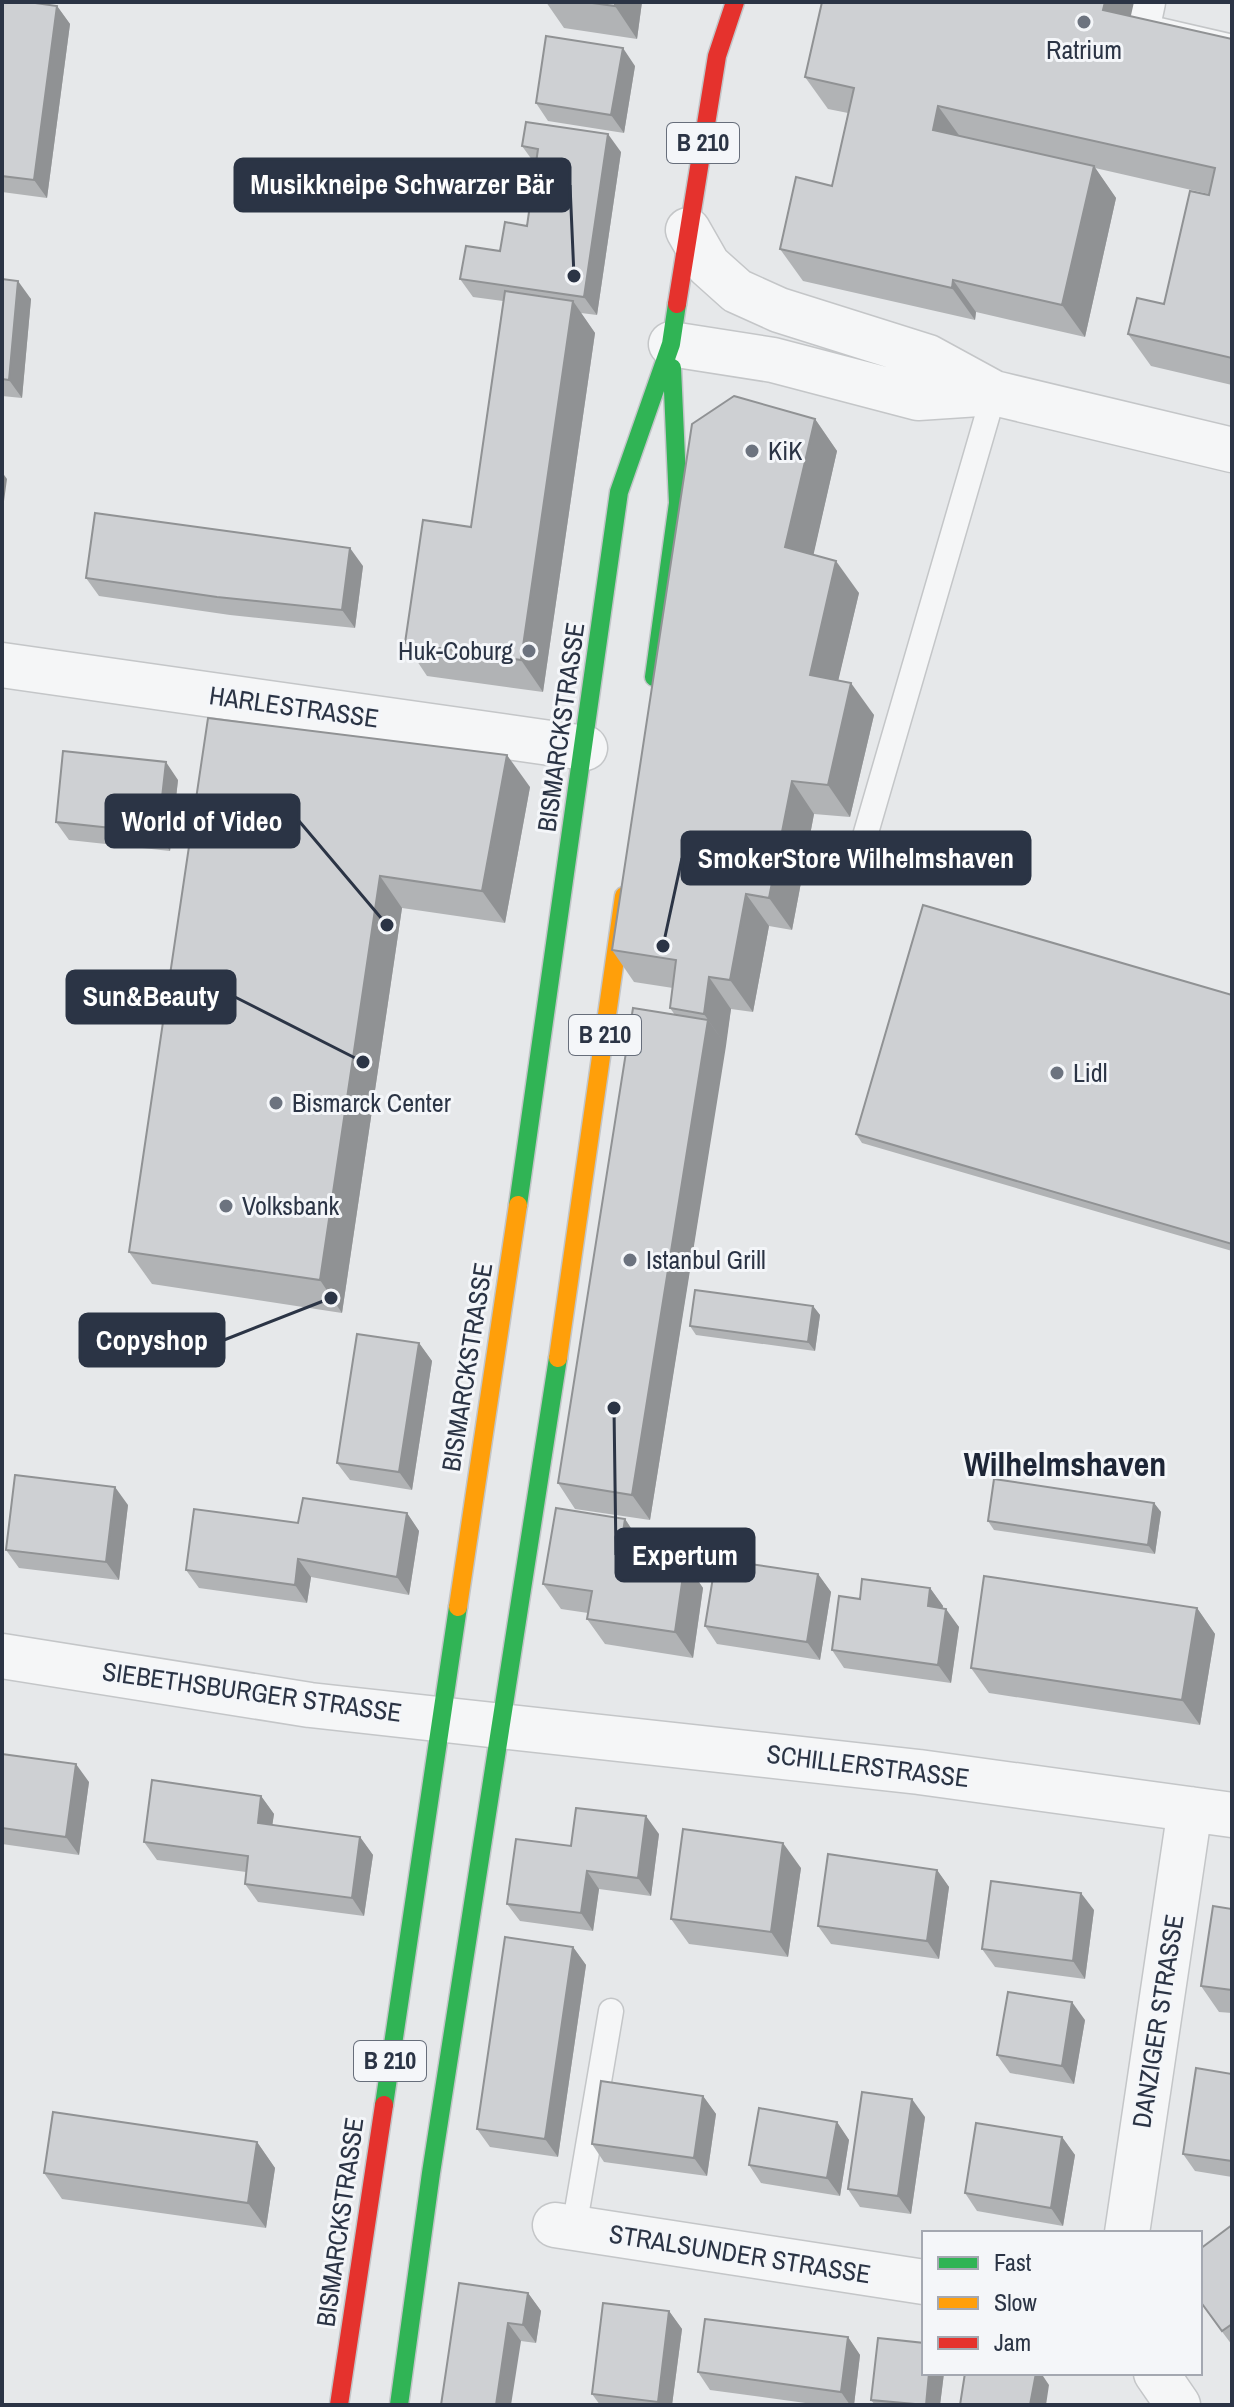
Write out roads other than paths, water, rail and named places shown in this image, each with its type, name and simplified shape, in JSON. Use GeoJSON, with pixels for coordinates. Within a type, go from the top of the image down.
{"type":"FeatureCollection","features":[{"type":"Feature","properties":{"kind":"main road","name":"BISMARCKSTRASSE"},"geometry":{"type":"LineString","coordinates":[[717,2],[717,56]]}},
{"type":"Feature","properties":{"kind":"main road","name":"BISMARCKSTRASSE"},"geometry":{"type":"LineString","coordinates":[[339,2405],[585,748],[619,492],[671,344],[717,56],[735,2]]}},
{"type":"Feature","properties":{"kind":"main road","name":"BISMARCKSTRASSE"},"geometry":{"type":"LineString","coordinates":[[652,690],[678,503],[671,344]]}},
{"type":"Feature","properties":{"kind":"main road","name":"B 210"},"geometry":{"type":"LineString","coordinates":[[399,2405],[431,2173],[580,1220],[627,877]]}},
{"type":"Feature","properties":{"kind":"street"},"geometry":{"type":"LineString","coordinates":[[1143,2],[1136,35],[1232,57]]}},
{"type":"Feature","properties":{"kind":"street"},"geometry":{"type":"LineString","coordinates":[[688,230],[708,265],[737,291],[802,318],[928,357],[994,393],[1232,450]]}},
{"type":"Feature","properties":{"kind":"street"},"geometry":{"type":"LineString","coordinates":[[671,344],[773,360],[918,398],[994,393]]}},
{"type":"Feature","properties":{"kind":"street","name":"HARLESTRASSE"},"geometry":{"type":"LineString","coordinates":[[2,665],[585,748]]}},
{"type":"Feature","properties":{"kind":"street","name":"SIEBETHSBURGER STRASSE"},"geometry":{"type":"LineString","coordinates":[[2,1656],[310,1705],[503,1724]]}},
{"type":"Feature","properties":{"kind":"street","name":"SCHILLERSTRASSE"},"geometry":{"type":"LineString","coordinates":[[503,1724],[919,1772],[1211,1812]]}},
{"type":"Feature","properties":{"kind":"street","name":"DANZIGER STRASSE"},"geometry":{"type":"LineString","coordinates":[[1127,2231],[1211,1812]]}},
{"type":"Feature","properties":{"kind":"street","name":"STRALSUNDER STRASSE"},"geometry":{"type":"LineString","coordinates":[[565,2227],[922,2282]]}},
{"type":"Feature","properties":{"kind":"street"},"geometry":{"type":"LineString","coordinates":[[1157,2375],[1178,2405]]}},
{"type":"Feature","properties":{"kind":"lane"},"geometry":{"type":"LineString","coordinates":[[858,860],[994,393]]}},
{"type":"Feature","properties":{"kind":"lane"},"geometry":{"type":"LineString","coordinates":[[565,2227],[611,2011]]}},
{"type":"Feature","properties":{"kind":"place","name":"Ratrium"},"geometry":{"type":"Point","coordinates":[1084,22]}},
{"type":"Feature","properties":{"kind":"place","name":"Musikkneipe Schwarzer Bär"},"geometry":{"type":"Point","coordinates":[574,276]}},
{"type":"Feature","properties":{"kind":"place","name":"KiK"},"geometry":{"type":"Point","coordinates":[752,451]}},
{"type":"Feature","properties":{"kind":"place","name":"Huk-Coburg"},"geometry":{"type":"Point","coordinates":[529,651]}},
{"type":"Feature","properties":{"kind":"place","name":"World of Video"},"geometry":{"type":"Point","coordinates":[387,925]}},
{"type":"Feature","properties":{"kind":"place","name":"SmokerStore Wilhelmshaven"},"geometry":{"type":"Point","coordinates":[663,946]}},
{"type":"Feature","properties":{"kind":"place","name":"Sun&Beauty"},"geometry":{"type":"Point","coordinates":[363,1062]}},
{"type":"Feature","properties":{"kind":"place","name":"Lidl"},"geometry":{"type":"Point","coordinates":[1057,1073]}},
{"type":"Feature","properties":{"kind":"place","name":"Bismarck Center"},"geometry":{"type":"Point","coordinates":[276,1103]}},
{"type":"Feature","properties":{"kind":"place","name":"Volksbank"},"geometry":{"type":"Point","coordinates":[226,1206]}},
{"type":"Feature","properties":{"kind":"place","name":"Istanbul Grill"},"geometry":{"type":"Point","coordinates":[630,1260]}},
{"type":"Feature","properties":{"kind":"place","name":"Copyshop"},"geometry":{"type":"Point","coordinates":[331,1298]}},
{"type":"Feature","properties":{"kind":"place","name":"Expertum"},"geometry":{"type":"Point","coordinates":[614,1408]}},
{"type":"Feature","properties":{"kind":"district","name":"Wilhelmshaven"},"geometry":{"type":"Point","coordinates":[1065,1464]}}]}
